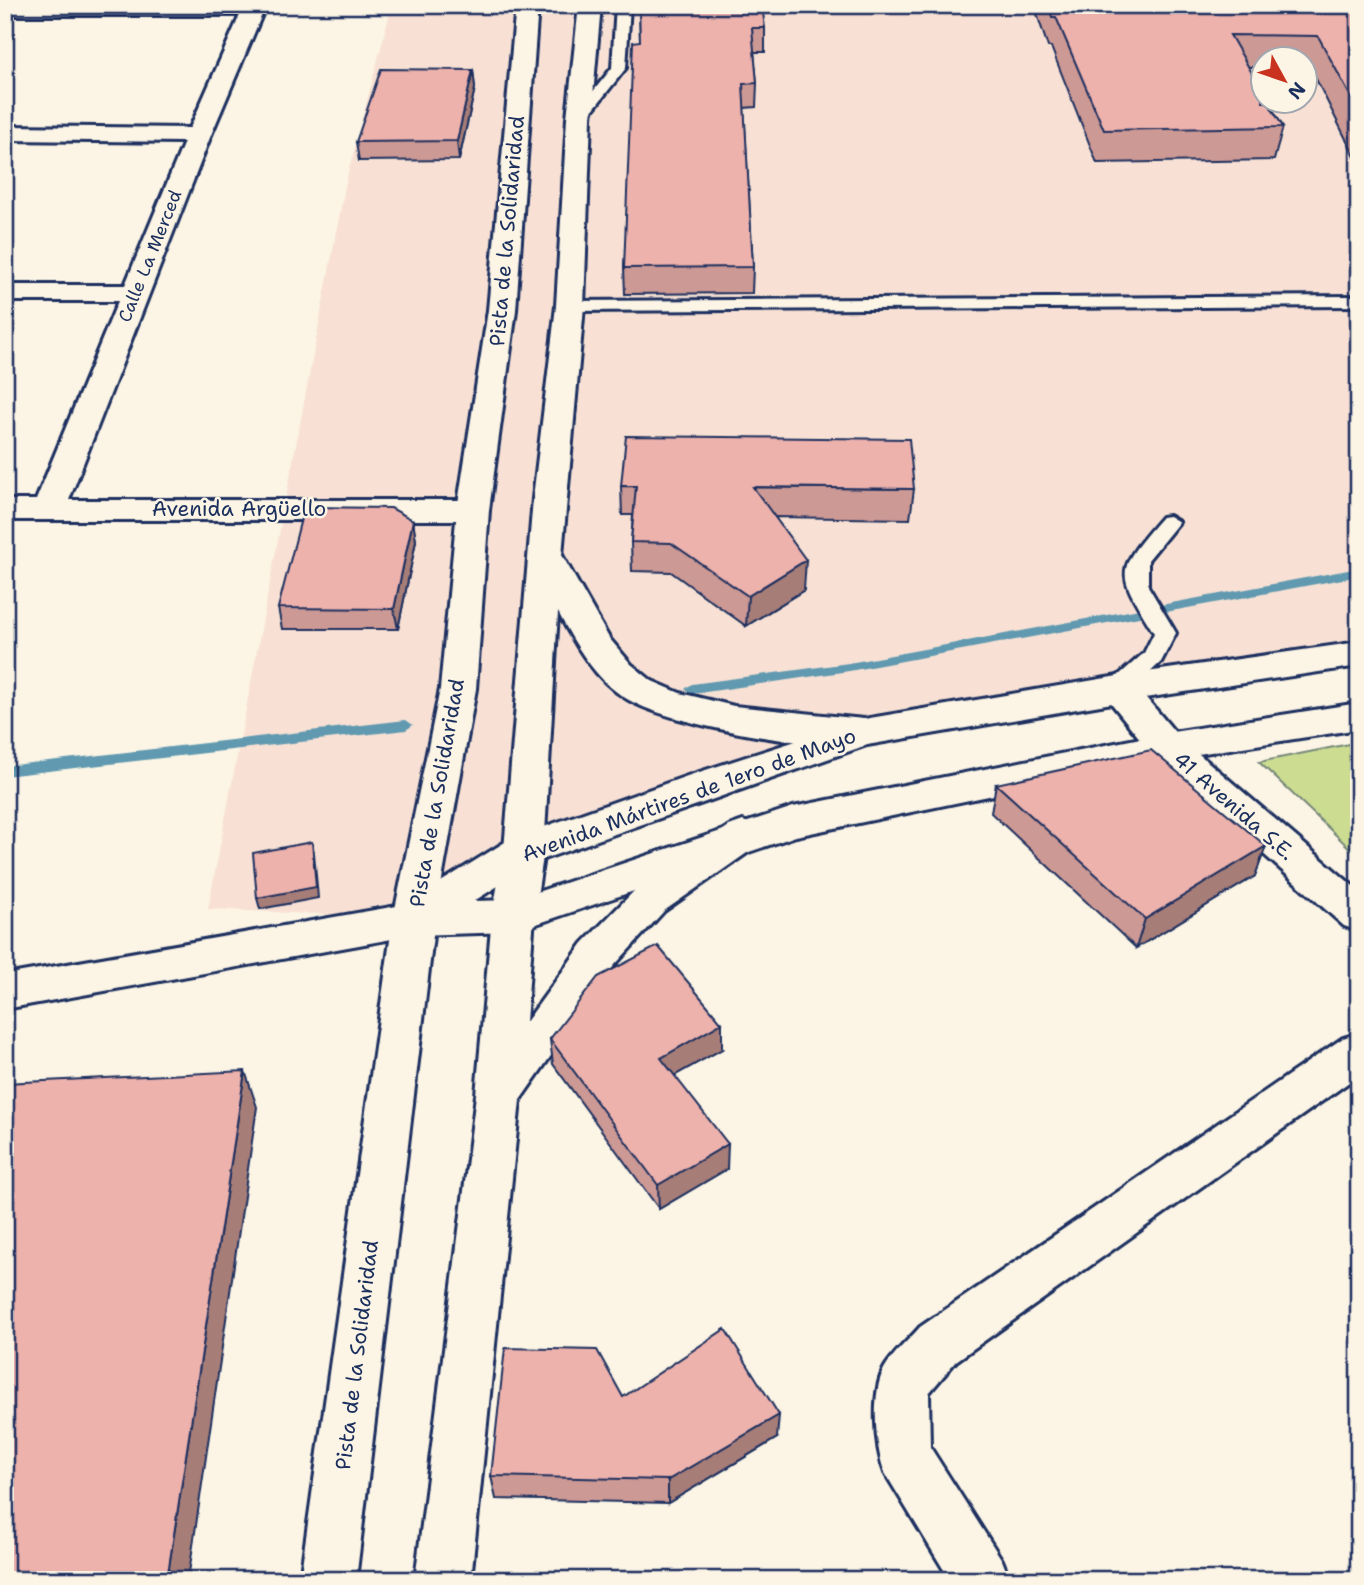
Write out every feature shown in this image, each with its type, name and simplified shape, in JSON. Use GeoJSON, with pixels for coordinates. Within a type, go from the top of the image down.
{"type":"FeatureCollection","features":[{"type":"Feature","properties":{"kind":"main road","name":"Pista de la Solidaridad"},"geometry":{"type":"LineString","coordinates":[[328,1580],[414,919],[458,689],[473,510],[502,310],[527,5]]}},
{"type":"Feature","properties":{"kind":"main road"},"geometry":{"type":"LineString","coordinates":[[443,1580],[498,1096],[513,916],[524,850],[545,555],[570,306],[579,118],[590,5]]}},
{"type":"Feature","properties":{"kind":"main road"},"geometry":{"type":"LineString","coordinates":[[5,8],[254,7]]}},
{"type":"Feature","properties":{"kind":"main road","name":"Calle La Merced"},"geometry":{"type":"LineString","coordinates":[[49,509],[199,135],[254,7]]}},
{"type":"Feature","properties":{"kind":"main road"},"geometry":{"type":"LineString","coordinates":[[5,133],[199,135]]}},
{"type":"Feature","properties":{"kind":"main road"},"geometry":{"type":"LineString","coordinates":[[5,293],[136,293]]}},
{"type":"Feature","properties":{"kind":"main road","name":"Avenida Argüello"},"geometry":{"type":"LineString","coordinates":[[5,510],[473,510]]}},
{"type":"Feature","properties":{"kind":"main road"},"geometry":{"type":"LineString","coordinates":[[545,555],[604,658],[638,690],[674,705],[739,719],[864,732]]}},
{"type":"Feature","properties":{"kind":"main road","name":"Avenida Mártires de 1ero de Mayo"},"geometry":{"type":"LineString","coordinates":[[414,919],[524,850],[704,785],[864,732],[1118,689],[1359,654]]}},
{"type":"Feature","properties":{"kind":"main road","name":"41 Avenida S.E."},"geometry":{"type":"LineString","coordinates":[[1118,689],[1166,747],[1359,915]]}},
{"type":"Feature","properties":{"kind":"main road"},"geometry":{"type":"LineString","coordinates":[[5,992],[414,919],[513,916],[743,836],[793,822],[1166,747],[1359,716]]}},
{"type":"Feature","properties":{"kind":"main road"},"geometry":{"type":"LineString","coordinates":[[498,1096],[598,955],[650,900],[743,836]]}},
{"type":"Feature","properties":{"kind":"main road"},"geometry":{"type":"LineString","coordinates":[[982,1580],[904,1454],[903,1384],[938,1344],[1359,1051]]}},
{"type":"Feature","properties":{"kind":"lane"},"geometry":{"type":"LineString","coordinates":[[579,118],[619,68],[623,5]]}},
{"type":"Feature","properties":{"kind":"lane"},"geometry":{"type":"LineString","coordinates":[[570,306],[1359,300]]}},
{"type":"Feature","properties":{"kind":"lane"},"geometry":{"type":"LineString","coordinates":[[1118,689],[1153,657],[1166,633],[1137,586],[1137,559],[1169,522]]}},
{"type":"Feature","properties":{"kind":"shaded area"},"geometry":{"type":"Polygon","coordinates":[[[392,5],[1359,5],[1359,654],[864,732],[524,850],[414,919],[208,909],[346,181],[392,5]]]}},
{"type":"Feature","properties":{"kind":"green space"},"geometry":{"type":"Polygon","coordinates":[[[1359,742],[1359,857],[1259,762],[1359,742]]]}},
{"type":"Feature","properties":{"kind":"building"},"geometry":{"type":"Polygon","coordinates":[[[639,5],[762,5],[765,28],[752,28],[757,83],[743,84],[753,267],[624,268],[633,42],[640,41],[639,5]]]}},
{"type":"Feature","properties":{"kind":"building"},"geometry":{"type":"Polygon","coordinates":[[[1049,5],[1359,5],[1359,112],[1318,36],[1230,35],[1248,66],[1248,116],[1276,116],[1283,127],[1104,130],[1056,17],[1052,17],[1049,5]]]}},
{"type":"Feature","properties":{"kind":"building"},"geometry":{"type":"Polygon","coordinates":[[[381,69],[473,70],[457,141],[356,142],[381,69]]]}},
{"type":"Feature","properties":{"kind":"building"},"geometry":{"type":"Polygon","coordinates":[[[626,436],[909,439],[914,489],[753,487],[806,560],[748,596],[671,543],[631,542],[636,486],[621,486],[626,436]]]}},
{"type":"Feature","properties":{"kind":"building"},"geometry":{"type":"Polygon","coordinates":[[[304,507],[391,508],[413,520],[394,609],[278,608],[304,507]]]}},
{"type":"Feature","properties":{"kind":"building"},"geometry":{"type":"Polygon","coordinates":[[[1151,750],[1266,846],[1145,919],[996,784],[1151,750]]]}},
{"type":"Feature","properties":{"kind":"building"},"geometry":{"type":"Polygon","coordinates":[[[312,842],[316,887],[257,898],[253,853],[312,842]]]}},
{"type":"Feature","properties":{"kind":"building"},"geometry":{"type":"Polygon","coordinates":[[[658,946],[722,1023],[661,1058],[728,1144],[658,1185],[550,1039],[598,977],[658,946]]]}},
{"type":"Feature","properties":{"kind":"building"},"geometry":{"type":"Polygon","coordinates":[[[245,1071],[167,1580],[5,1580],[5,1083],[245,1071]]]}},
{"type":"Feature","properties":{"kind":"building"},"geometry":{"type":"Polygon","coordinates":[[[725,1329],[779,1415],[668,1480],[491,1476],[505,1348],[597,1350],[623,1397],[725,1329]]]}},
{"type":"Feature","properties":{"kind":"waterway"},"geometry":{"type":"LineString","coordinates":[[692,689],[849,667],[1359,572]]}},
{"type":"Feature","properties":{"kind":"waterway"},"geometry":{"type":"LineString","coordinates":[[5,771],[406,725]]}}]}
